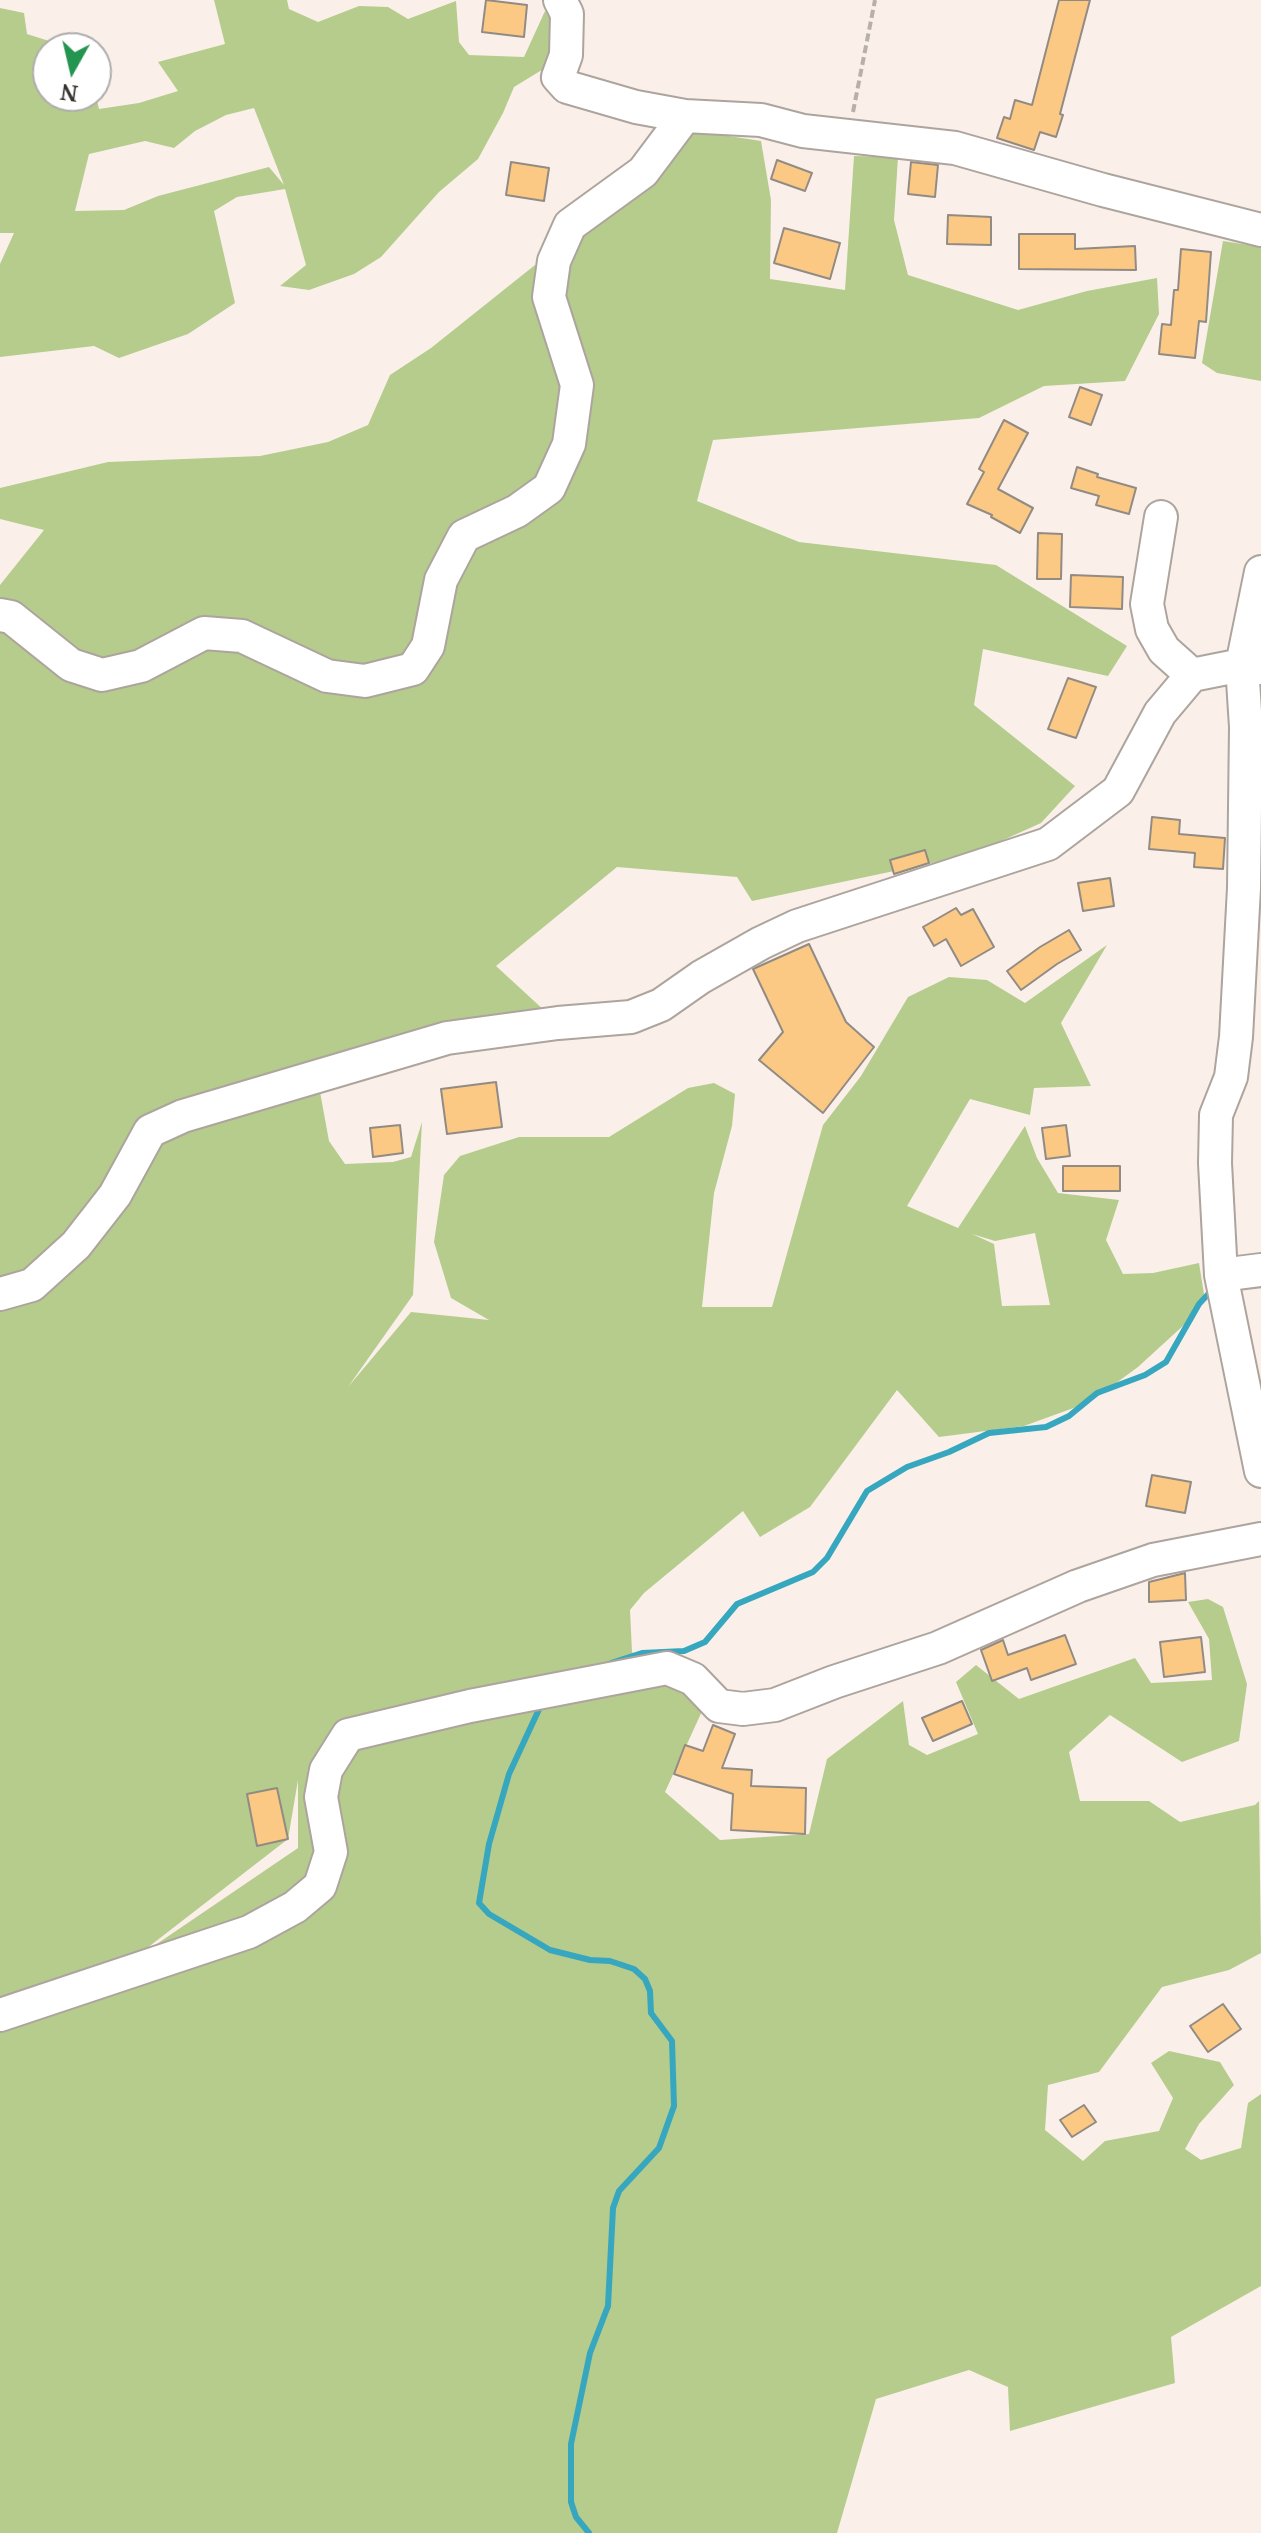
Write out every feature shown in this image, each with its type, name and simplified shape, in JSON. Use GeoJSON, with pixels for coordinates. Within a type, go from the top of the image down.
{"type":"FeatureCollection","features":[{"type":"Feature","properties":{"kind":"street"},"geometry":{"type":"LineString","coordinates":[[560,0],[567,14],[566,55],[558,77],[567,87],[636,107],[685,116],[761,120],[803,131],[955,148],[1261,230]]}},
{"type":"Feature","properties":{"kind":"street"},"geometry":{"type":"LineString","coordinates":[[0,615],[11,617],[71,665],[102,675],[141,666],[204,633],[242,636],[327,676],[365,681],[413,669],[428,646],[441,580],[464,536],[517,511],[549,488],[569,444],[577,385],[549,297],[554,261],[570,225],[643,172],[685,116]]}},
{"type":"Feature","properties":{"kind":"street"},"geometry":{"type":"LineString","coordinates":[[1161,517],[1147,604],[1152,629],[1164,650],[1192,675]]}},
{"type":"Feature","properties":{"kind":"street"},"geometry":{"type":"LineString","coordinates":[[1261,572],[1246,727],[1244,888],[1236,1037],[1231,1077],[1216,1115],[1215,1163],[1221,1275],[1261,1471]]}},
{"type":"Feature","properties":{"kind":"street"},"geometry":{"type":"LineString","coordinates":[[0,1294],[32,1285],[76,1245],[115,1195],[150,1131],[183,1116],[447,1038],[631,1017],[661,1005],[701,977],[797,926],[1048,844],[1118,791],[1160,713],[1192,675],[1251,666]]}},
{"type":"Feature","properties":{"kind":"street"},"geometry":{"type":"LineString","coordinates":[[1221,1275],[1261,1270]]}},
{"type":"Feature","properties":{"kind":"street"},"geometry":{"type":"LineString","coordinates":[[0,2015],[249,1932],[295,1907],[320,1886],[331,1852],[321,1797],[326,1770],[348,1735],[470,1706],[667,1668],[693,1679],[719,1706],[743,1709],[775,1705],[938,1648],[1078,1586],[1153,1560],[1261,1539]]}},
{"type":"Feature","properties":{"kind":"path"},"geometry":{"type":"LineString","coordinates":[[849,134],[875,0]]}},
{"type":"Feature","properties":{"kind":"green space"},"geometry":{"type":"Polygon","coordinates":[[[214,0],[287,0],[289,9],[318,22],[359,6],[388,7],[408,19],[456,1],[459,42],[469,55],[524,57],[545,11],[561,31],[550,65],[514,87],[478,159],[439,192],[381,257],[354,274],[309,290],[280,286],[306,265],[285,189],[237,197],[214,211],[235,303],[188,334],[119,358],[94,346],[0,357],[0,264],[14,233],[0,233],[0,8],[24,13],[27,34],[32,36],[32,112],[112,112],[112,107],[139,103],[178,91],[158,62],[225,44],[214,0]],[[254,108],[226,115],[195,131],[174,148],[145,141],[89,154],[75,211],[124,210],[158,196],[269,167],[284,185],[254,108]]]}},
{"type":"Feature","properties":{"kind":"green space"},"geometry":{"type":"Polygon","coordinates":[[[680,124],[761,141],[771,200],[770,279],[845,290],[854,156],[898,157],[894,220],[908,275],[1018,310],[1087,291],[1157,278],[1159,314],[1125,381],[1044,386],[979,418],[713,440],[697,501],[799,542],[996,565],[1127,646],[1108,676],[983,649],[974,705],[1075,786],[1041,823],[970,855],[752,901],[737,877],[617,867],[496,966],[558,1023],[318,1081],[329,1141],[345,1164],[393,1162],[411,1157],[422,1122],[413,1295],[348,1387],[411,1312],[489,1320],[451,1298],[434,1242],[444,1175],[460,1156],[519,1137],[609,1137],[688,1088],[714,1083],[735,1094],[732,1126],[714,1193],[702,1307],[772,1307],[823,1125],[861,1076],[908,997],[949,977],[987,980],[1025,1003],[1107,945],[1061,1023],[1091,1086],[1034,1088],[1030,1115],[970,1099],[907,1206],[958,1228],[1025,1126],[1037,1158],[1058,1193],[1119,1200],[1106,1240],[1123,1274],[1153,1273],[1199,1263],[1204,1294],[1185,1324],[1138,1367],[1090,1402],[1024,1426],[939,1437],[897,1390],[810,1507],[760,1537],[743,1511],[644,1593],[630,1610],[632,1652],[642,1664],[709,1696],[665,1792],[720,1840],[809,1834],[827,1759],[903,1701],[909,1745],[927,1755],[978,1734],[956,1682],[976,1665],[1019,1699],[1135,1658],[1151,1683],[1212,1680],[1209,1639],[1188,1602],[1208,1599],[1223,1607],[1247,1684],[1239,1741],[1182,1762],[1110,1715],[1069,1752],[1080,1801],[1149,1801],[1180,1822],[1255,1805],[1259,1801],[1261,1953],[1229,1970],[1162,1987],[1099,2072],[1048,2085],[1045,2130],[1083,2161],[1105,2141],[1159,2131],[1173,2098],[1151,2063],[1169,2051],[1220,2062],[1234,2085],[1199,2124],[1185,2149],[1201,2160],[1241,2148],[1248,2103],[1261,2094],[1261,2286],[1171,2337],[1175,2383],[1010,2431],[1008,2387],[969,2370],[876,2399],[837,2533],[0,2533],[0,585],[44,530],[0,519],[0,488],[108,462],[260,456],[328,442],[368,425],[390,375],[431,348],[535,265],[565,301],[569,264],[588,228],[680,124]],[[1035,1233],[995,1241],[972,1234],[994,1244],[1002,1306],[1050,1305],[1035,1233]],[[298,1780],[288,1839],[120,1969],[298,1848],[298,1780]]]}},
{"type":"Feature","properties":{"kind":"green space"},"geometry":{"type":"Polygon","coordinates":[[[1223,241],[1261,247],[1261,381],[1217,373],[1202,363],[1223,241]]]}},
{"type":"Feature","properties":{"kind":"building"},"geometry":{"type":"Polygon","coordinates":[[[486,0],[527,5],[524,37],[482,32],[486,0]]]}},
{"type":"Feature","properties":{"kind":"building"},"geometry":{"type":"Polygon","coordinates":[[[1059,0],[1090,0],[1056,137],[1040,132],[1034,150],[997,138],[1004,117],[1010,119],[1015,100],[1032,105],[1059,0]]]}},
{"type":"Feature","properties":{"kind":"building"},"geometry":{"type":"Polygon","coordinates":[[[777,160],[812,173],[805,191],[771,179],[777,160]]]}},
{"type":"Feature","properties":{"kind":"building"},"geometry":{"type":"Polygon","coordinates":[[[511,162],[549,168],[544,201],[506,195],[511,162]]]}},
{"type":"Feature","properties":{"kind":"building"},"geometry":{"type":"Polygon","coordinates":[[[911,162],[938,165],[935,197],[908,194],[911,162]]]}},
{"type":"Feature","properties":{"kind":"building"},"geometry":{"type":"Polygon","coordinates":[[[948,215],[991,217],[991,245],[947,244],[948,215]]]}},
{"type":"Feature","properties":{"kind":"building"},"geometry":{"type":"Polygon","coordinates":[[[784,228],[840,243],[830,279],[774,263],[784,228]]]}},
{"type":"Feature","properties":{"kind":"building"},"geometry":{"type":"Polygon","coordinates":[[[1019,234],[1075,234],[1075,249],[1135,246],[1136,270],[1019,269],[1019,234]]]}},
{"type":"Feature","properties":{"kind":"building"},"geometry":{"type":"Polygon","coordinates":[[[1181,249],[1211,252],[1206,322],[1199,321],[1195,358],[1159,354],[1162,324],[1171,325],[1181,249]]]}},
{"type":"Feature","properties":{"kind":"building"},"geometry":{"type":"Polygon","coordinates":[[[1080,387],[1102,395],[1091,425],[1069,417],[1080,387]]]}},
{"type":"Feature","properties":{"kind":"building"},"geometry":{"type":"Polygon","coordinates":[[[1004,420],[1028,433],[998,489],[1033,508],[1020,533],[967,504],[984,472],[979,469],[1004,420]]]}},
{"type":"Feature","properties":{"kind":"building"},"geometry":{"type":"Polygon","coordinates":[[[1077,467],[1098,474],[1097,477],[1136,488],[1129,514],[1096,505],[1099,496],[1071,488],[1077,467]]]}},
{"type":"Feature","properties":{"kind":"building"},"geometry":{"type":"Polygon","coordinates":[[[1038,533],[1062,534],[1061,579],[1037,579],[1038,533]]]}},
{"type":"Feature","properties":{"kind":"building"},"geometry":{"type":"Polygon","coordinates":[[[1071,575],[1123,577],[1122,609],[1070,607],[1071,575]]]}},
{"type":"Feature","properties":{"kind":"building"},"geometry":{"type":"Polygon","coordinates":[[[1068,678],[1096,687],[1076,738],[1048,729],[1068,678]]]}},
{"type":"Feature","properties":{"kind":"building"},"geometry":{"type":"Polygon","coordinates":[[[1152,817],[1180,820],[1179,834],[1225,838],[1223,869],[1194,867],[1195,853],[1149,849],[1152,817]]]}},
{"type":"Feature","properties":{"kind":"building"},"geometry":{"type":"Polygon","coordinates":[[[925,850],[929,863],[894,874],[890,860],[925,850]]]}},
{"type":"Feature","properties":{"kind":"building"},"geometry":{"type":"Polygon","coordinates":[[[1110,878],[1114,906],[1083,911],[1078,883],[1110,878]]]}},
{"type":"Feature","properties":{"kind":"building"},"geometry":{"type":"Polygon","coordinates":[[[956,908],[961,915],[973,909],[994,947],[961,966],[946,939],[934,946],[923,927],[956,908]]]}},
{"type":"Feature","properties":{"kind":"building"},"geometry":{"type":"Polygon","coordinates":[[[1069,930],[1081,950],[1021,990],[1007,971],[1069,930]]]}},
{"type":"Feature","properties":{"kind":"building"},"geometry":{"type":"Polygon","coordinates":[[[809,944],[846,1022],[874,1047],[823,1113],[759,1060],[783,1032],[753,969],[809,944]]]}},
{"type":"Feature","properties":{"kind":"building"},"geometry":{"type":"Polygon","coordinates":[[[496,1082],[502,1127],[447,1134],[441,1089],[496,1082]]]}},
{"type":"Feature","properties":{"kind":"building"},"geometry":{"type":"Polygon","coordinates":[[[400,1125],[403,1153],[373,1157],[370,1128],[400,1125]]]}},
{"type":"Feature","properties":{"kind":"building"},"geometry":{"type":"Polygon","coordinates":[[[1066,1125],[1070,1156],[1046,1159],[1042,1128],[1066,1125]]]}},
{"type":"Feature","properties":{"kind":"building"},"geometry":{"type":"Polygon","coordinates":[[[1063,1166],[1120,1166],[1120,1191],[1063,1191],[1063,1166]]]}},
{"type":"Feature","properties":{"kind":"building"},"geometry":{"type":"Polygon","coordinates":[[[1152,1475],[1191,1482],[1185,1513],[1146,1506],[1152,1475]]]}},
{"type":"Feature","properties":{"kind":"building"},"geometry":{"type":"Polygon","coordinates":[[[1185,1573],[1186,1600],[1149,1602],[1149,1582],[1185,1573]]]}},
{"type":"Feature","properties":{"kind":"building"},"geometry":{"type":"Polygon","coordinates":[[[1065,1635],[1076,1664],[1031,1680],[1027,1668],[992,1681],[981,1650],[1003,1640],[1008,1655],[1065,1635]]]}},
{"type":"Feature","properties":{"kind":"building"},"geometry":{"type":"Polygon","coordinates":[[[1201,1637],[1205,1672],[1164,1677],[1160,1642],[1201,1637]]]}},
{"type":"Feature","properties":{"kind":"building"},"geometry":{"type":"Polygon","coordinates":[[[962,1701],[972,1724],[933,1741],[922,1718],[962,1701]]]}},
{"type":"Feature","properties":{"kind":"building"},"geometry":{"type":"Polygon","coordinates":[[[713,1725],[735,1734],[722,1768],[752,1770],[751,1786],[806,1788],[805,1834],[731,1830],[733,1794],[674,1774],[685,1745],[703,1751],[713,1725]]]}},
{"type":"Feature","properties":{"kind":"building"},"geometry":{"type":"Polygon","coordinates":[[[277,1788],[288,1839],[257,1846],[247,1794],[277,1788]]]}},
{"type":"Feature","properties":{"kind":"building"},"geometry":{"type":"Polygon","coordinates":[[[1223,2004],[1241,2029],[1208,2052],[1190,2026],[1223,2004]]]}},
{"type":"Feature","properties":{"kind":"building"},"geometry":{"type":"Polygon","coordinates":[[[1084,2105],[1096,2122],[1072,2137],[1060,2120],[1084,2105]]]}},
{"type":"Feature","properties":{"kind":"waterway"},"geometry":{"type":"LineString","coordinates":[[611,1663],[642,1653],[684,1651],[705,1642],[737,1604],[813,1572],[827,1558],[867,1491],[907,1467],[989,1433],[1046,1427],[1069,1416],[1097,1393],[1145,1375],[1166,1362],[1199,1304],[1212,1290]]}},
{"type":"Feature","properties":{"kind":"waterway"},"geometry":{"type":"LineString","coordinates":[[541,1705],[509,1774],[489,1844],[479,1903],[489,1914],[550,1950],[590,1960],[610,1961],[634,1969],[645,1979],[650,1991],[651,2013],[672,2041],[674,2106],[659,2148],[619,2191],[613,2208],[608,2306],[590,2353],[571,2444],[571,2502],[576,2517],[589,2533]]}}]}
